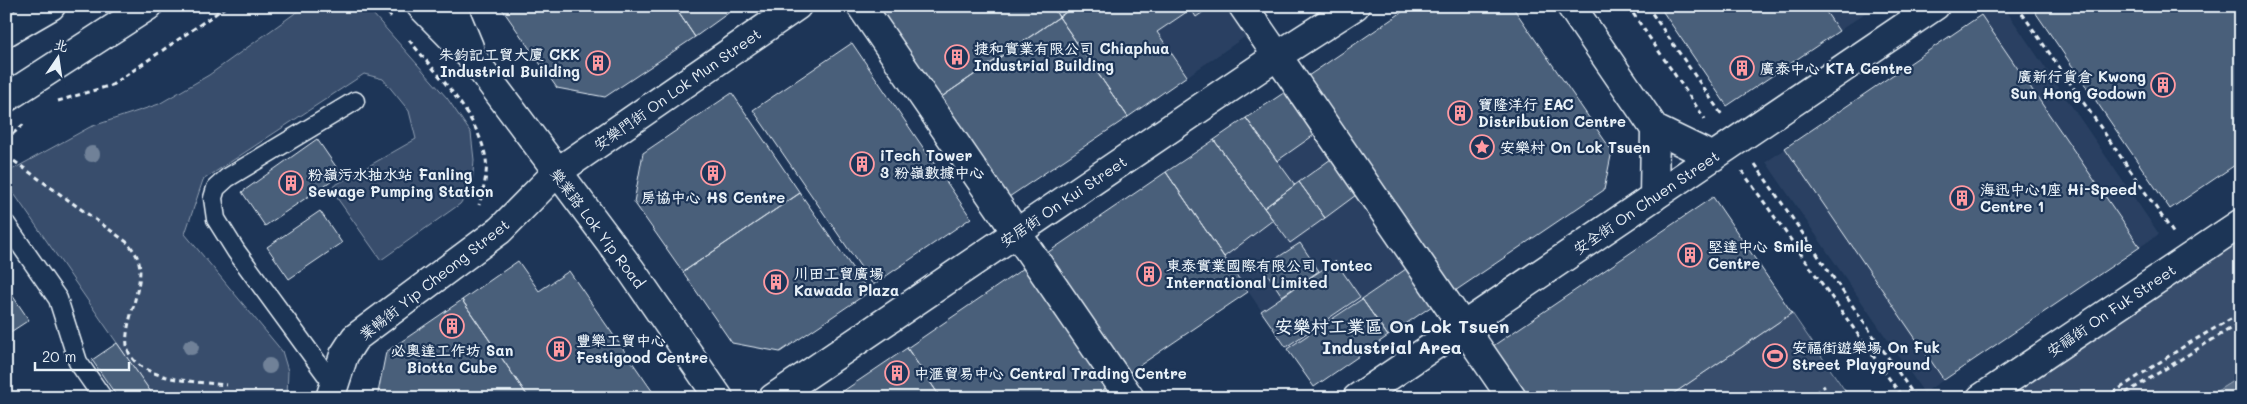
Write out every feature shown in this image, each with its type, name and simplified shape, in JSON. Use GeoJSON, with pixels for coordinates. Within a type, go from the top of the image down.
{"type":"FeatureCollection","features":[{"type":"Feature","properties":{"kind":"street"},"geometry":{"type":"LineString","coordinates":[[6,32],[51,6]]}},
{"type":"Feature","properties":{"kind":"street"},"geometry":{"type":"LineString","coordinates":[[6,98],[148,6]]}},
{"type":"Feature","properties":{"kind":"street","name":"樂業路 Lok Yip Road"},"geometry":{"type":"LineString","coordinates":[[421,6],[474,60],[632,270],[719,398]]}},
{"type":"Feature","properties":{"kind":"street","name":"樂業路 Lok Yip Road"},"geometry":{"type":"LineString","coordinates":[[452,6],[474,60]]}},
{"type":"Feature","properties":{"kind":"street","name":"安樂門街 On Lok Mun Street"},"geometry":{"type":"LineString","coordinates":[[557,172],[797,6]]}},
{"type":"Feature","properties":{"kind":"street"},"geometry":{"type":"LineString","coordinates":[[861,6],[1130,398]]}},
{"type":"Feature","properties":{"kind":"street"},"geometry":{"type":"LineString","coordinates":[[1243,6],[1512,398]]}},
{"type":"Feature","properties":{"kind":"street","name":"安居街 On Kui Street"},"geometry":{"type":"LineString","coordinates":[[773,398],[1277,56],[1355,6]]}},
{"type":"Feature","properties":{"kind":"street"},"geometry":{"type":"LineString","coordinates":[[1571,6],[1654,129],[1654,197]]}},
{"type":"Feature","properties":{"kind":"street","name":"安全街 On Chuen Street"},"geometry":{"type":"LineString","coordinates":[[1357,398],[1935,6]]}},
{"type":"Feature","properties":{"kind":"street"},"geometry":{"type":"LineString","coordinates":[[1654,129],[1726,148]]}},
{"type":"Feature","properties":{"kind":"street","name":"業暢街 Yip Cheong Street"},"geometry":{"type":"LineString","coordinates":[[332,391],[344,355],[355,338],[500,230],[557,172]]}},
{"type":"Feature","properties":{"kind":"street","name":"安福街 On Fuk Street"},"geometry":{"type":"LineString","coordinates":[[1981,398],[2241,223]]}},
{"type":"Feature","properties":{"kind":"lane"},"geometry":{"type":"LineString","coordinates":[[332,391],[216,220],[213,198],[216,188],[227,178],[355,101]]}},
{"type":"Feature","properties":{"kind":"lane"},"geometry":{"type":"LineString","coordinates":[[6,224],[58,299],[66,321],[72,348],[103,398]]}},
{"type":"Feature","properties":{"kind":"path"},"geometry":{"type":"LineString","coordinates":[[54,103],[112,85],[227,6]]}},
{"type":"Feature","properties":{"kind":"path"},"geometry":{"type":"LineString","coordinates":[[382,6],[394,21]]}},
{"type":"Feature","properties":{"kind":"path"},"geometry":{"type":"LineString","coordinates":[[1628,6],[1903,398]]}},
{"type":"Feature","properties":{"kind":"path"},"geometry":{"type":"LineString","coordinates":[[1647,6],[1726,148],[1916,398]]}},
{"type":"Feature","properties":{"kind":"path"},"geometry":{"type":"LineString","coordinates":[[2017,6],[2174,235]]}},
{"type":"Feature","properties":{"kind":"path"},"geometry":{"type":"LineString","coordinates":[[406,36],[454,96],[479,132],[486,160],[484,188],[479,205]]}},
{"type":"Feature","properties":{"kind":"path"},"geometry":{"type":"LineString","coordinates":[[6,140],[32,117]]}},
{"type":"Feature","properties":{"kind":"path"},"geometry":{"type":"LineString","coordinates":[[14,161],[128,243],[138,259],[139,279],[127,333],[129,352],[137,363],[157,374],[180,380],[227,385]]}},
{"type":"Feature","properties":{"kind":"path"},"geometry":{"type":"LineString","coordinates":[[2106,398],[2186,345],[2241,313]]}},
{"type":"Feature","properties":{"kind":"path"},"geometry":{"type":"LineString","coordinates":[[2118,398],[2241,322]]}},
{"type":"Feature","properties":{"kind":"path"},"geometry":{"type":"LineString","coordinates":[[1808,398],[1825,386]]}},
{"type":"Feature","properties":{"kind":"shaded area"},"geometry":{"type":"Polygon","coordinates":[[[305,6],[366,6],[447,98],[471,133],[474,160],[472,187],[460,204],[381,260],[330,188],[416,139],[409,111],[383,79],[364,74],[203,180],[185,234],[282,351],[288,371],[287,398],[155,398],[6,182],[6,173],[90,127],[159,104],[209,75],[305,6]]]}},
{"type":"Feature","properties":{"kind":"shaded area"},"geometry":{"type":"Polygon","coordinates":[[[1052,6],[1226,6],[1246,36],[1128,117],[1052,6]]]}},
{"type":"Feature","properties":{"kind":"shaded area"},"geometry":{"type":"Polygon","coordinates":[[[1822,6],[1875,6],[1839,31],[1822,6]]]}},
{"type":"Feature","properties":{"kind":"shaded area","name":"海迅中心1座 Hi-Speed Centre 1"},"geometry":{"type":"Polygon","coordinates":[[[1994,6],[2003,6],[2159,234],[1924,393],[1766,162],[1994,6]]]}},
{"type":"Feature","properties":{"kind":"shaded area"},"geometry":{"type":"Polygon","coordinates":[[[1285,92],[1432,306],[1314,387],[1166,172],[1285,92]]]}},
{"type":"Feature","properties":{"kind":"shaded area"},"geometry":{"type":"Polygon","coordinates":[[[2241,234],[2241,376],[2206,398],[1996,398],[2241,234]]]}},
{"type":"Feature","properties":{"kind":"shaded area","name":"安福街遊樂場 On Fuk Street Playground"},"geometry":{"type":"Polygon","coordinates":[[[1792,313],[1850,398],[1667,398],[1792,313]]]}},
{"type":"Feature","properties":{"kind":"shaded area"},"geometry":{"type":"Polygon","coordinates":[[[2241,376],[2241,398],[2206,398],[2241,376]]]}},
{"type":"Feature","properties":{"kind":"building","name":"朱鈞記工貿大廈 CKK Industrial Building"},"geometry":{"type":"Polygon","coordinates":[[[500,6],[674,6],[695,37],[605,97],[557,88],[500,6]]]}},
{"type":"Feature","properties":{"kind":"building"},"geometry":{"type":"Polygon","coordinates":[[[674,6],[738,6],[695,37],[674,6]]]}},
{"type":"Feature","properties":{"kind":"building","name":"捷和實業有限公司 Chiaphua Industrial Building"},"geometry":{"type":"Polygon","coordinates":[[[878,6],[1052,6],[1059,17],[940,98],[878,6]]]}},
{"type":"Feature","properties":{"kind":"building"},"geometry":{"type":"Polygon","coordinates":[[[1052,6],[1075,6],[1059,17],[1052,6]]]}},
{"type":"Feature","properties":{"kind":"building"},"geometry":{"type":"Polygon","coordinates":[[[1075,6],[1212,6],[1196,17],[1191,9],[1157,32],[1187,76],[1128,117],[1059,17],[1075,6]]]}},
{"type":"Feature","properties":{"kind":"building","name":"寶隆洋行 EAC Distribution Centre"},"geometry":{"type":"Polygon","coordinates":[[[1411,6],[1512,6],[1612,151],[1604,190],[1455,291],[1308,76],[1411,6]]]}},
{"type":"Feature","properties":{"kind":"building","name":"廣泰中心 KTA Centre"},"geometry":{"type":"Polygon","coordinates":[[[1659,6],[1822,6],[1839,31],[1727,106],[1659,6]]]}},
{"type":"Feature","properties":{"kind":"building","name":"廣新行貨倉 Kwong Sun Hong Godown"},"geometry":{"type":"Polygon","coordinates":[[[2031,6],[2241,6],[2241,167],[2238,163],[2170,209],[2031,6]]]}},
{"type":"Feature","properties":{"kind":"building","name":"海迅中心1座 Hi-Speed Centre 1"},"geometry":{"type":"Polygon","coordinates":[[[1981,15],[2140,247],[1944,380],[1785,148],[1981,15]]]}},
{"type":"Feature","properties":{"kind":"building"},"geometry":{"type":"Polygon","coordinates":[[[1059,17],[1128,117],[1009,197],[940,98],[1059,17]]]}},
{"type":"Feature","properties":{"kind":"building","name":"iTech Tower 3 粉嶺數據中心"},"geometry":{"type":"Polygon","coordinates":[[[852,43],[971,218],[873,285],[753,110],[852,43]]]}},
{"type":"Feature","properties":{"kind":"building"},"geometry":{"type":"Polygon","coordinates":[[[1285,92],[1314,135],[1277,161],[1246,118],[1285,92]]]}},
{"type":"Feature","properties":{"kind":"building","name":"房協中心 HS Centre"},"geometry":{"type":"Polygon","coordinates":[[[732,93],[800,193],[683,272],[634,202],[643,153],[732,93]]]}},
{"type":"Feature","properties":{"kind":"building"},"geometry":{"type":"Polygon","coordinates":[[[1246,118],[1295,185],[1264,208],[1214,140],[1246,118]]]}},
{"type":"Feature","properties":{"kind":"building","name":"粉嶺污水抽水站 Fanling Sewage Pumping Station"},"geometry":{"type":"Polygon","coordinates":[[[317,139],[341,174],[265,226],[242,192],[317,139]]]}},
{"type":"Feature","properties":{"kind":"building"},"geometry":{"type":"Polygon","coordinates":[[[1214,140],[1273,220],[1224,257],[1166,172],[1214,140]]]}},
{"type":"Feature","properties":{"kind":"building"},"geometry":{"type":"Polygon","coordinates":[[[1331,159],[1356,195],[1325,218],[1299,182],[1331,159]]]}},
{"type":"Feature","properties":{"kind":"building","name":"東泰實業國際有限公司 Tontec International Limited"},"geometry":{"type":"Polygon","coordinates":[[[1166,172],[1248,292],[1130,372],[1047,253],[1166,172]]]}},
{"type":"Feature","properties":{"kind":"building"},"geometry":{"type":"Polygon","coordinates":[[[1299,182],[1325,218],[1290,243],[1264,208],[1299,182]]]}},
{"type":"Feature","properties":{"kind":"building","name":"川田工貿廣場 Kawada Plaza"},"geometry":{"type":"Polygon","coordinates":[[[800,193],[869,292],[780,352],[732,343],[683,272],[800,193]]]}},
{"type":"Feature","properties":{"kind":"building","name":"堅達中心 Smile Centre"},"geometry":{"type":"Polygon","coordinates":[[[1713,197],[1792,313],[1667,398],[1529,398],[1493,346],[1713,197]]]}},
{"type":"Feature","properties":{"kind":"building"},"geometry":{"type":"Polygon","coordinates":[[[320,211],[342,243],[289,279],[267,247],[320,211]]]}},
{"type":"Feature","properties":{"kind":"building"},"geometry":{"type":"Polygon","coordinates":[[[1300,243],[1319,271],[1282,296],[1263,267],[1300,243]]]}},
{"type":"Feature","properties":{"kind":"building","name":"豐樂工貿中心 Festigood Centre"},"geometry":{"type":"Polygon","coordinates":[[[518,261],[539,291],[569,271],[657,398],[529,398],[462,300],[518,261]]]}},
{"type":"Feature","properties":{"kind":"building"},"geometry":{"type":"Polygon","coordinates":[[[1335,261],[1360,297],[1286,347],[1261,311],[1335,261]]]}},
{"type":"Feature","properties":{"kind":"building"},"geometry":{"type":"Polygon","coordinates":[[[1024,268],[1106,388],[1092,398],[941,398],[907,348],[1024,268]]]}},
{"type":"Feature","properties":{"kind":"building"},"geometry":{"type":"Polygon","coordinates":[[[1406,269],[1432,306],[1388,336],[1362,299],[1406,269]]]}},
{"type":"Feature","properties":{"kind":"building"},"geometry":{"type":"Polygon","coordinates":[[[6,286],[29,320],[6,335],[6,286]]]}},
{"type":"Feature","properties":{"kind":"building"},"geometry":{"type":"Polygon","coordinates":[[[1362,299],[1388,336],[1314,387],[1287,349],[1362,299]]]}},
{"type":"Feature","properties":{"kind":"building","name":"必奧達工作坊 San Biotta Cube"},"geometry":{"type":"Polygon","coordinates":[[[462,300],[529,398],[377,398],[386,352],[462,300]]]}},
{"type":"Feature","properties":{"kind":"building"},"geometry":{"type":"Polygon","coordinates":[[[117,343],[155,398],[118,398],[92,360],[117,343]]]}},
{"type":"Feature","properties":{"kind":"building","name":"中滙貿易中心 Central Trading Centre"},"geometry":{"type":"Polygon","coordinates":[[[907,348],[941,398],[833,398],[907,348]]]}},
{"type":"Feature","properties":{"kind":"building"},"geometry":{"type":"Polygon","coordinates":[[[1106,388],[1113,398],[1092,398],[1106,388]]]}},
{"type":"Feature","properties":{"kind":"place","name":"捷和實業有限公司 Chiaphua Industrial Building"},"geometry":{"type":"Point","coordinates":[957,57]}},
{"type":"Feature","properties":{"kind":"place","name":"朱鈞記工貿大廈 CKK Industrial Building"},"geometry":{"type":"Point","coordinates":[598,63]}},
{"type":"Feature","properties":{"kind":"place","name":"廣泰中心 KTA Centre"},"geometry":{"type":"Point","coordinates":[1742,68]}},
{"type":"Feature","properties":{"kind":"place","name":"廣新行貨倉 Kwong Sun Hong Godown"},"geometry":{"type":"Point","coordinates":[2163,85]}},
{"type":"Feature","properties":{"kind":"place","name":"寶隆洋行 EAC Distribution Centre"},"geometry":{"type":"Point","coordinates":[1460,113]}},
{"type":"Feature","properties":{"kind":"place","name":"安樂村 On Lok Tsuen"},"geometry":{"type":"Point","coordinates":[1482,147]}},
{"type":"Feature","properties":{"kind":"place","name":"iTech Tower 3 粉嶺數據中心"},"geometry":{"type":"Point","coordinates":[862,164]}},
{"type":"Feature","properties":{"kind":"place","name":"房協中心 HS Centre"},"geometry":{"type":"Point","coordinates":[713,173]}},
{"type":"Feature","properties":{"kind":"place","name":"粉嶺污水抽水站 Fanling Sewage Pumping Station"},"geometry":{"type":"Point","coordinates":[291,183]}},
{"type":"Feature","properties":{"kind":"place","name":"海迅中心1座 Hi-Speed Centre 1"},"geometry":{"type":"Point","coordinates":[1962,198]}},
{"type":"Feature","properties":{"kind":"place","name":"堅達中心 Smile Centre"},"geometry":{"type":"Point","coordinates":[1690,255]}},
{"type":"Feature","properties":{"kind":"place","name":"東泰實業國際有限公司 Tontec International Limited"},"geometry":{"type":"Point","coordinates":[1149,274]}},
{"type":"Feature","properties":{"kind":"place","name":"川田工貿廣場 Kawada Plaza"},"geometry":{"type":"Point","coordinates":[776,282]}},
{"type":"Feature","properties":{"kind":"place","name":"必奧達工作坊 San Biotta Cube"},"geometry":{"type":"Point","coordinates":[452,326]}},
{"type":"Feature","properties":{"kind":"place","name":"豐樂工貿中心 Festigood Centre"},"geometry":{"type":"Point","coordinates":[559,349]}},
{"type":"Feature","properties":{"kind":"place","name":"安福街遊樂場 On Fuk Street Playground"},"geometry":{"type":"Point","coordinates":[1775,356]}},
{"type":"Feature","properties":{"kind":"place","name":"中滙貿易中心 Central Trading Centre"},"geometry":{"type":"Point","coordinates":[897,373]}},
{"type":"Feature","properties":{"kind":"district","name":"安樂村工業區 On Lok Tsuen Industrial Area"},"geometry":{"type":"Point","coordinates":[1392,336]}}]}
